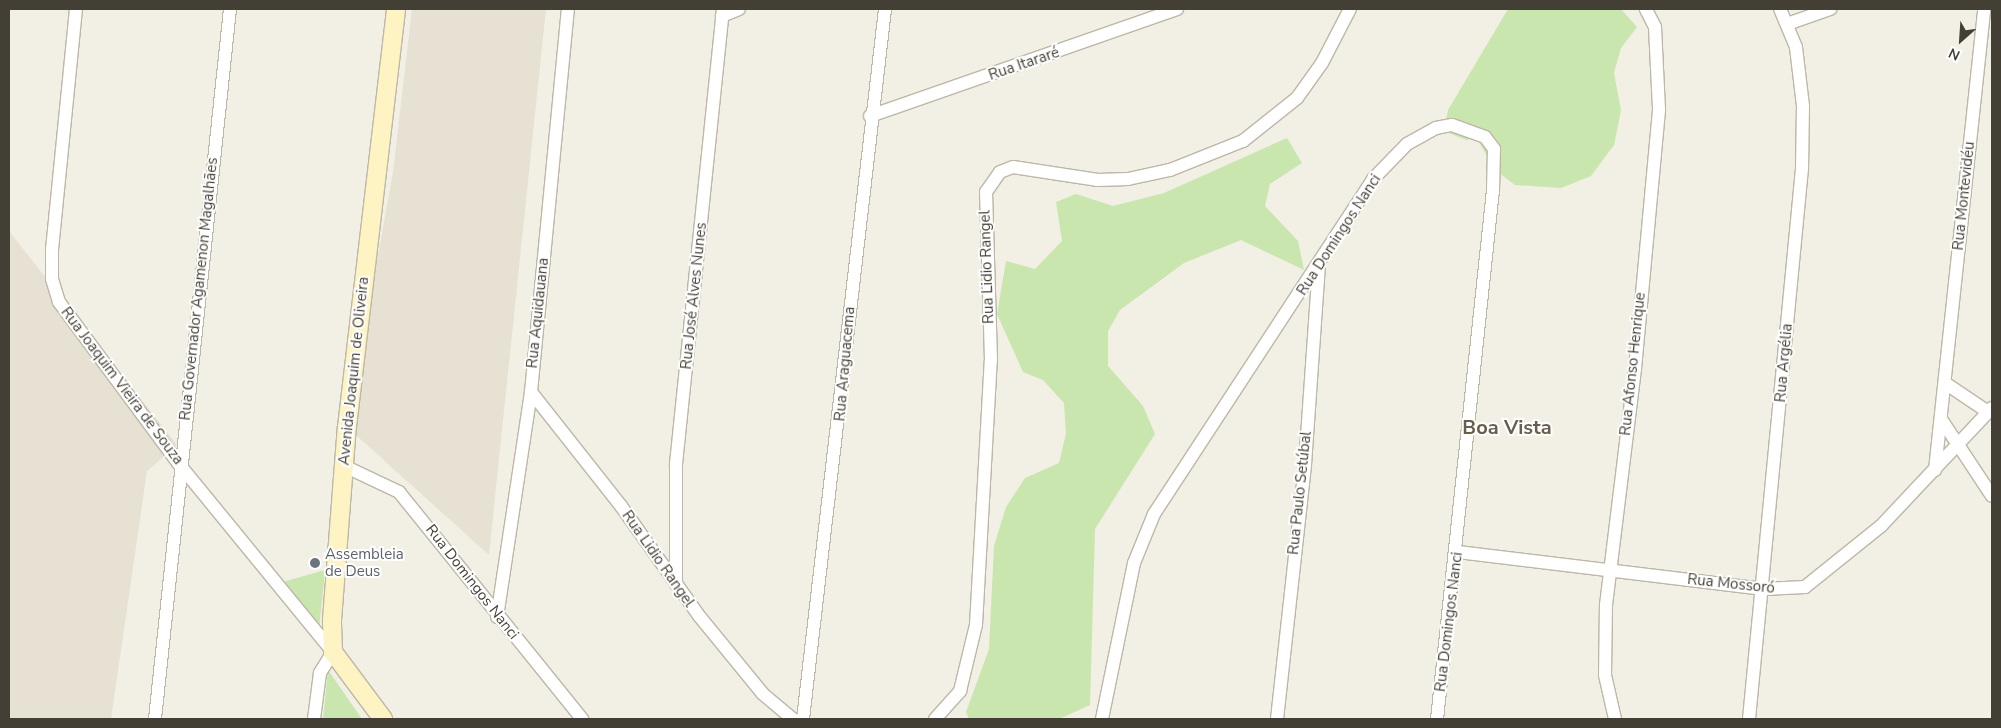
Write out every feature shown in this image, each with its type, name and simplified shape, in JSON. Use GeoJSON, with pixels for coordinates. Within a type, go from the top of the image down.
{"type":"FeatureCollection","features":[{"type":"Feature","properties":{"kind":"main road","name":"Avenida Joaquim de Oliveira"},"geometry":{"type":"LineString","coordinates":[[333,652],[344,466],[396,9]]}},
{"type":"Feature","properties":{"kind":"main road"},"geometry":{"type":"LineString","coordinates":[[333,652],[382,719]]}},
{"type":"Feature","properties":{"kind":"street","name":"Rua Joaquim Vieira de Souza"},"geometry":{"type":"LineString","coordinates":[[76,9],[52,279],[60,302],[179,464],[333,652]]}},
{"type":"Feature","properties":{"kind":"street","name":"Rua Governador Agamenon Magalhães"},"geometry":{"type":"LineString","coordinates":[[155,719],[179,464],[230,9]]}},
{"type":"Feature","properties":{"kind":"street","name":"Rua Aquidauana"},"geometry":{"type":"LineString","coordinates":[[497,617],[530,392],[568,9]]}},
{"type":"Feature","properties":{"kind":"street"},"geometry":{"type":"LineString","coordinates":[[722,12],[739,9]]}},
{"type":"Feature","properties":{"kind":"street","name":"Rua Araguacema"},"geometry":{"type":"LineString","coordinates":[[803,719],[842,405],[870,116],[885,9]]}},
{"type":"Feature","properties":{"kind":"street","name":"Rua Itararé"},"geometry":{"type":"LineString","coordinates":[[870,116],[1176,9]]}},
{"type":"Feature","properties":{"kind":"street","name":"Rua Lidio Rangel"},"geometry":{"type":"LineString","coordinates":[[935,719],[960,691],[976,625],[991,360],[986,192],[1000,172],[1012,167],[1098,180],[1128,179],[1170,170],[1243,140],[1297,98],[1322,63],[1350,9]]}},
{"type":"Feature","properties":{"kind":"street","name":"Rua Afonso Henrique"},"geometry":{"type":"LineString","coordinates":[[1615,719],[1606,675],[1610,569],[1635,369],[1658,109],[1657,42],[1646,9]]}},
{"type":"Feature","properties":{"kind":"street","name":"Rua Argélia"},"geometry":{"type":"LineString","coordinates":[[1749,719],[1764,589],[1802,169],[1803,106],[1796,47],[1780,9]]}},
{"type":"Feature","properties":{"kind":"street"},"geometry":{"type":"LineString","coordinates":[[1786,24],[1830,9]]}},
{"type":"Feature","properties":{"kind":"street","name":"Rua Montevidéu"},"geometry":{"type":"LineString","coordinates":[[1935,470],[1984,9]]}},
{"type":"Feature","properties":{"kind":"street","name":"Rua José Alves Nunes"},"geometry":{"type":"LineString","coordinates":[[676,584],[676,464],[722,12]]}},
{"type":"Feature","properties":{"kind":"street","name":"Rua Domingos Nanci"},"geometry":{"type":"LineString","coordinates":[[1102,719],[1134,563],[1154,514],[1319,266],[1373,179],[1408,144],[1436,128],[1452,125],[1485,137],[1494,149],[1489,259],[1458,552],[1437,719]]}},
{"type":"Feature","properties":{"kind":"street","name":"Rua Paulo Setúbal"},"geometry":{"type":"LineString","coordinates":[[1277,719],[1305,465],[1319,266]]}},
{"type":"Feature","properties":{"kind":"street"},"geometry":{"type":"LineString","coordinates":[[1945,383],[1990,410]]}},
{"type":"Feature","properties":{"kind":"street","name":"Rua Lidio Rangel"},"geometry":{"type":"LineString","coordinates":[[530,392],[676,584],[763,694],[793,719]]}},
{"type":"Feature","properties":{"kind":"street","name":"Rua Mossoró"},"geometry":{"type":"LineString","coordinates":[[1458,552],[1764,589],[1805,587],[1828,573],[1935,470],[1990,410]]}},
{"type":"Feature","properties":{"kind":"street"},"geometry":{"type":"LineString","coordinates":[[1941,419],[1961,443],[1992,496]]}},
{"type":"Feature","properties":{"kind":"street","name":"Rua Domingos Nanci"},"geometry":{"type":"LineString","coordinates":[[344,466],[399,492],[497,617],[582,719]]}},
{"type":"Feature","properties":{"kind":"street"},"geometry":{"type":"LineString","coordinates":[[314,719],[320,673],[333,652]]}},
{"type":"Feature","properties":{"kind":"shaded area"},"geometry":{"type":"Polygon","coordinates":[[[412,9],[546,9],[489,555],[347,427],[393,172],[412,9]]]}},
{"type":"Feature","properties":{"kind":"shaded area"},"geometry":{"type":"Polygon","coordinates":[[[9,231],[177,445],[147,471],[111,719],[9,719],[9,231]]]}},
{"type":"Feature","properties":{"kind":"green space"},"geometry":{"type":"Polygon","coordinates":[[[1508,9],[1621,9],[1637,27],[1621,48],[1614,73],[1621,110],[1614,145],[1591,176],[1561,188],[1515,185],[1495,170],[1476,137],[1466,140],[1444,131],[1448,110],[1508,9]]]}},
{"type":"Feature","properties":{"kind":"green space"},"geometry":{"type":"Polygon","coordinates":[[[1287,138],[1302,163],[1270,184],[1265,206],[1298,241],[1304,270],[1241,240],[1184,263],[1120,310],[1108,331],[1108,366],[1143,406],[1155,434],[1095,529],[1090,705],[1059,719],[969,719],[966,712],[989,649],[994,546],[1006,507],[1025,478],[1059,463],[1066,434],[1064,403],[1043,380],[1023,372],[997,314],[1006,261],[1035,269],[1062,241],[1056,202],[1076,194],[1113,206],[1164,193],[1287,138]]]}},
{"type":"Feature","properties":{"kind":"green space"},"geometry":{"type":"Polygon","coordinates":[[[325,570],[319,630],[279,583],[325,570]]]}},
{"type":"Feature","properties":{"kind":"green space"},"geometry":{"type":"Polygon","coordinates":[[[328,670],[362,719],[323,719],[328,670]]]}},
{"type":"Feature","properties":{"kind":"place","name":"Assembleia de Deus"},"geometry":{"type":"Point","coordinates":[315,563]}},
{"type":"Feature","properties":{"kind":"district","name":"Boa Vista"},"geometry":{"type":"Point","coordinates":[1507,427]}}]}
